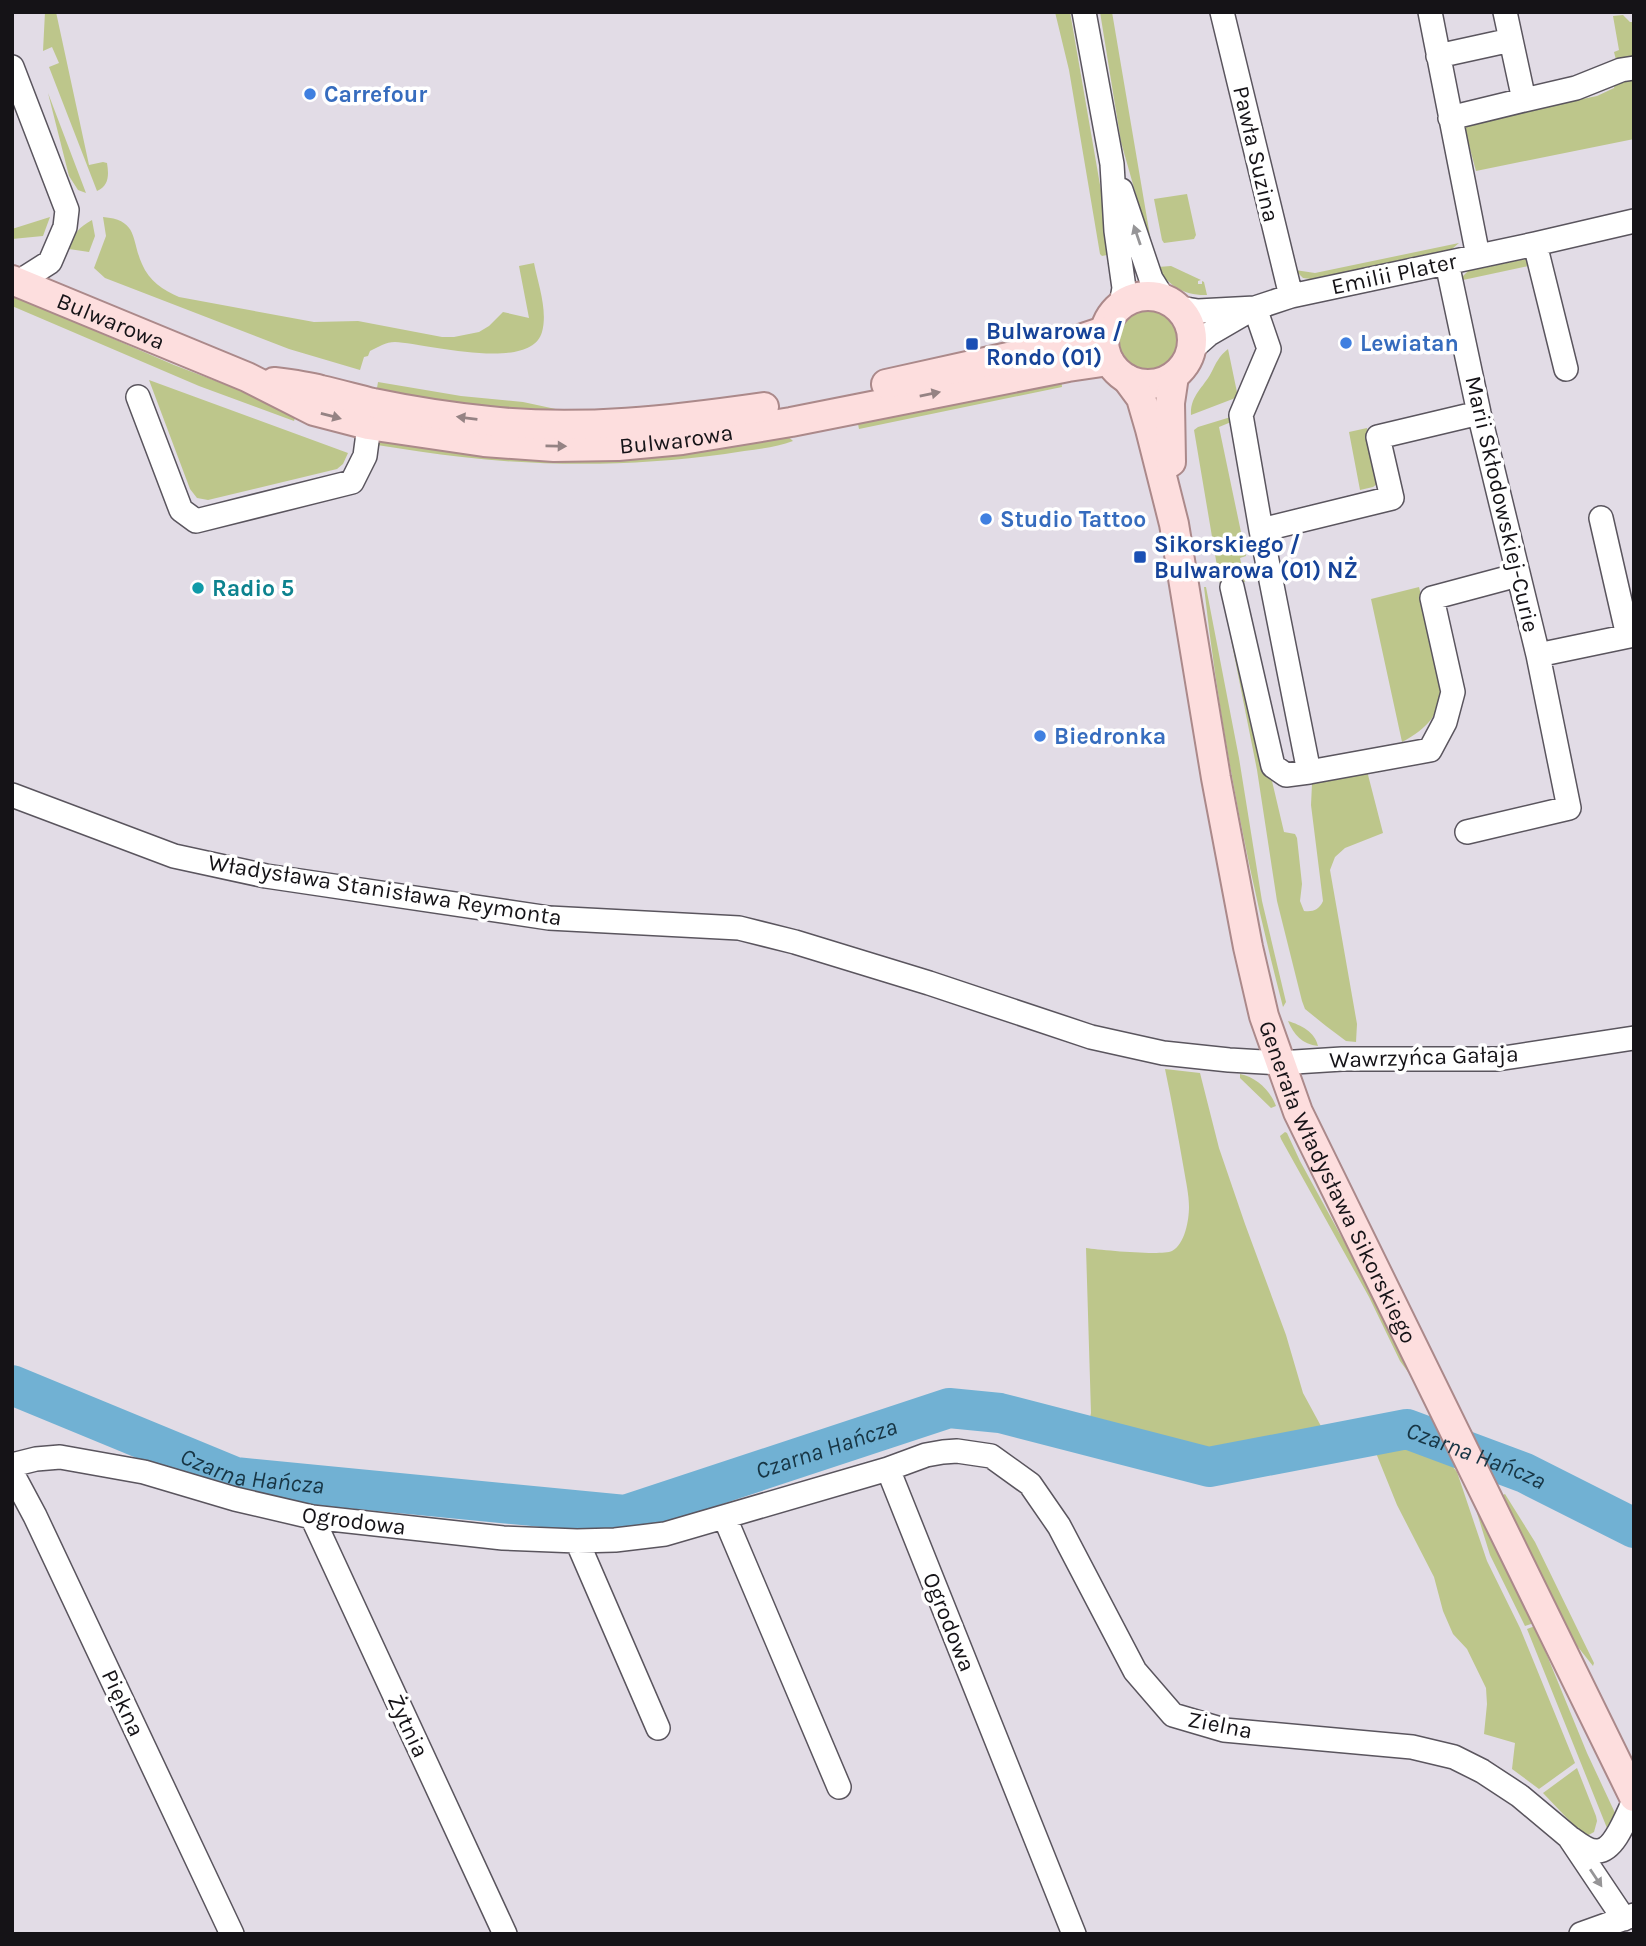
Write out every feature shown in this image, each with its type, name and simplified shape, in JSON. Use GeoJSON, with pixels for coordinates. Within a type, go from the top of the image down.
{"type":"FeatureCollection","features":[{"type":"Feature","properties":{"kind":"main road","name":"Bulwarowa"},"geometry":{"type":"LineString","coordinates":[[15,281],[247,377],[320,389],[414,433],[484,442],[554,447],[618,446],[682,440],[791,422],[1068,367],[1118,370]]}},
{"type":"Feature","properties":{"kind":"main road"},"geometry":{"type":"LineString","coordinates":[[1152,295],[1172,303],[1191,326],[1192,348],[1189,359],[1174,376],[1164,382],[1151,385],[1139,383],[1118,370],[1104,346],[1104,331],[1113,312],[1130,299],[1152,295]]}},
{"type":"Feature","properties":{"kind":"main road","name":"Bulwarowa"},"geometry":{"type":"LineString","coordinates":[[370,414],[446,415],[524,424],[614,424],[671,420],[842,393],[1062,345],[1104,331]]}},
{"type":"Feature","properties":{"kind":"main road","name":"Generała Władysława Sikorskiego"},"geometry":{"type":"LineString","coordinates":[[1118,370],[1141,398],[1174,524],[1234,881],[1264,1016],[1279,1062],[1298,1112],[1634,1799]]}},
{"type":"Feature","properties":{"kind":"main road","name":"Generała Władysława Sikorskiego"},"geometry":{"type":"LineString","coordinates":[[1174,376],[1170,403],[1174,524]]}},
{"type":"Feature","properties":{"kind":"street"},"geometry":{"type":"LineString","coordinates":[[1084,12],[1112,164],[1116,231],[1124,288],[1121,305]]}},
{"type":"Feature","properties":{"kind":"street","name":"Pawła Suzina"},"geometry":{"type":"LineString","coordinates":[[1222,12],[1291,296]]}},
{"type":"Feature","properties":{"kind":"street"},"geometry":{"type":"LineString","coordinates":[[1430,12],[1478,256]]}},
{"type":"Feature","properties":{"kind":"street"},"geometry":{"type":"LineString","coordinates":[[1505,12],[1524,100]]}},
{"type":"Feature","properties":{"kind":"street"},"geometry":{"type":"LineString","coordinates":[[1438,56],[1511,40]]}},
{"type":"Feature","properties":{"kind":"street"},"geometry":{"type":"LineString","coordinates":[[12,68],[67,210],[65,227],[50,262],[15,281]]}},
{"type":"Feature","properties":{"kind":"street"},"geometry":{"type":"LineString","coordinates":[[1450,118],[1576,88],[1621,70],[1634,68]]}},
{"type":"Feature","properties":{"kind":"street"},"geometry":{"type":"LineString","coordinates":[[1112,164],[1151,279],[1172,303]]}},
{"type":"Feature","properties":{"kind":"street","name":"Emilii Plater"},"geometry":{"type":"LineString","coordinates":[[1172,303],[1198,311],[1255,307],[1291,296],[1634,221]]}},
{"type":"Feature","properties":{"kind":"street"},"geometry":{"type":"LineString","coordinates":[[1535,244],[1566,369]]}},
{"type":"Feature","properties":{"kind":"street"},"geometry":{"type":"LineString","coordinates":[[50,262],[64,303]]}},
{"type":"Feature","properties":{"kind":"street","name":"Marii Skłodowskiej-Curie"},"geometry":{"type":"LineString","coordinates":[[1447,263],[1479,413],[1538,655],[1631,636],[1601,518]]}},
{"type":"Feature","properties":{"kind":"street"},"geometry":{"type":"LineString","coordinates":[[1255,307],[1269,349],[1241,415],[1261,530],[1310,772]]}},
{"type":"Feature","properties":{"kind":"street","name":"Emilii Plater"},"geometry":{"type":"LineString","coordinates":[[1192,348],[1209,334],[1255,307]]}},
{"type":"Feature","properties":{"kind":"street"},"geometry":{"type":"LineString","coordinates":[[138,397],[181,510],[196,521],[352,482],[365,456],[370,414]]}},
{"type":"Feature","properties":{"kind":"street"},"geometry":{"type":"LineString","coordinates":[[1261,530],[1392,498],[1378,437],[1479,413]]}},
{"type":"Feature","properties":{"kind":"street"},"geometry":{"type":"LineString","coordinates":[[1232,587],[1273,766],[1286,775],[1430,751],[1444,722],[1453,692],[1432,598],[1518,575]]}},
{"type":"Feature","properties":{"kind":"street"},"geometry":{"type":"LineString","coordinates":[[1468,832],[1569,808],[1538,655]]}},
{"type":"Feature","properties":{"kind":"street","name":"Władysława Stanisława Reymonta"},"geometry":{"type":"LineString","coordinates":[[12,795],[174,856],[266,876],[549,918],[738,928],[795,942],[929,983]]}},
{"type":"Feature","properties":{"kind":"street","name":"Wawrzyńca Gałaja"},"geometry":{"type":"LineString","coordinates":[[929,983],[1091,1037],[1163,1053],[1229,1060],[1279,1062],[1342,1059],[1497,1059],[1634,1038]]}},
{"type":"Feature","properties":{"kind":"street","name":"Zielna"},"geometry":{"type":"LineString","coordinates":[[888,1469],[926,1455],[957,1451],[991,1456],[1030,1484],[1059,1527],[1135,1671],[1174,1715],[1224,1730],[1412,1748],[1454,1757],[1482,1771],[1520,1796],[1569,1837],[1629,1917]]}},
{"type":"Feature","properties":{"kind":"street","name":"Ogrodowa"},"geometry":{"type":"LineString","coordinates":[[12,1465],[60,1457],[144,1472],[235,1499],[312,1517],[503,1538],[577,1541],[615,1541],[665,1534],[888,1469],[1074,1934]]}},
{"type":"Feature","properties":{"kind":"street","name":"Piękna"},"geometry":{"type":"LineString","coordinates":[[12,1473],[35,1516],[232,1934]]}},
{"type":"Feature","properties":{"kind":"street","name":"Żytnia"},"geometry":{"type":"LineString","coordinates":[[312,1517],[505,1934]]}},
{"type":"Feature","properties":{"kind":"street"},"geometry":{"type":"LineString","coordinates":[[725,1518],[839,1787]]}},
{"type":"Feature","properties":{"kind":"street"},"geometry":{"type":"LineString","coordinates":[[577,1541],[658,1728]]}},
{"type":"Feature","properties":{"kind":"street"},"geometry":{"type":"LineString","coordinates":[[1569,1837],[1591,1850],[1600,1851],[1610,1846],[1634,1799]]}},
{"type":"Feature","properties":{"kind":"street"},"geometry":{"type":"LineString","coordinates":[[1581,1934],[1629,1917]]}},
{"type":"Feature","properties":{"kind":"green space"},"geometry":{"type":"Polygon","coordinates":[[[45,12],[56,12],[89,165],[107,163],[107,180],[97,191],[49,67],[59,63],[52,47],[43,51],[45,12]]]}},
{"type":"Feature","properties":{"kind":"green space"},"geometry":{"type":"Polygon","coordinates":[[[1055,12],[1070,12],[1112,254],[1100,254],[1069,70],[1055,12]]]}},
{"type":"Feature","properties":{"kind":"green space"},"geometry":{"type":"Polygon","coordinates":[[[1100,12],[1112,12],[1151,242],[1121,142],[1100,12]]]}},
{"type":"Feature","properties":{"kind":"green space"},"geometry":{"type":"Polygon","coordinates":[[[1623,15],[1630,22],[1634,22],[1634,139],[1476,171],[1463,123],[1597,96],[1614,88],[1618,68],[1614,52],[1619,50],[1613,16],[1623,15]]]}},
{"type":"Feature","properties":{"kind":"green space"},"geometry":{"type":"Polygon","coordinates":[[[48,93],[86,193],[78,190],[69,176],[48,93]]]}},
{"type":"Feature","properties":{"kind":"green space"},"geometry":{"type":"Polygon","coordinates":[[[1187,194],[1196,235],[1194,239],[1164,243],[1154,199],[1187,194]]]}},
{"type":"Feature","properties":{"kind":"green space"},"geometry":{"type":"Polygon","coordinates":[[[50,217],[43,236],[12,239],[12,229],[50,217]]]}},
{"type":"Feature","properties":{"kind":"green space"},"geometry":{"type":"Polygon","coordinates":[[[103,217],[123,222],[128,227],[148,275],[162,288],[179,297],[314,322],[358,321],[442,337],[479,332],[503,312],[529,318],[519,266],[534,263],[543,306],[542,332],[534,344],[518,351],[498,353],[388,343],[370,351],[368,356],[364,357],[360,370],[289,349],[105,278],[94,268],[106,236],[103,217]]]}},
{"type":"Feature","properties":{"kind":"green space"},"geometry":{"type":"Polygon","coordinates":[[[92,220],[95,236],[89,252],[69,249],[77,232],[92,220]]]}},
{"type":"Feature","properties":{"kind":"green space"},"geometry":{"type":"Polygon","coordinates":[[[1459,243],[1452,249],[1311,279],[1303,278],[1295,270],[1315,273],[1459,243]]]}},
{"type":"Feature","properties":{"kind":"green space"},"geometry":{"type":"Polygon","coordinates":[[[1531,258],[1533,265],[1463,280],[1468,271],[1531,258]]]}},
{"type":"Feature","properties":{"kind":"green space"},"geometry":{"type":"Polygon","coordinates":[[[1171,266],[1201,280],[1198,284],[1204,282],[1207,295],[1185,292],[1166,280],[1158,267],[1171,266]]]}},
{"type":"Feature","properties":{"kind":"green space"},"geometry":{"type":"Polygon","coordinates":[[[12,295],[174,365],[297,412],[294,421],[199,386],[12,306],[12,295]]]}},
{"type":"Feature","properties":{"kind":"green space"},"geometry":{"type":"Polygon","coordinates":[[[1148,296],[1165,300],[1179,309],[1188,323],[1192,340],[1188,357],[1179,371],[1165,380],[1148,384],[1131,380],[1117,371],[1108,357],[1104,340],[1108,323],[1117,309],[1131,300],[1148,296]]]}},
{"type":"Feature","properties":{"kind":"green space"},"geometry":{"type":"Polygon","coordinates":[[[1228,349],[1238,397],[1191,415],[1195,397],[1222,354],[1228,349]]]}},
{"type":"Feature","properties":{"kind":"green space"},"geometry":{"type":"Polygon","coordinates":[[[1061,377],[1062,387],[859,429],[857,419],[1061,377]]]}},
{"type":"Feature","properties":{"kind":"green space"},"geometry":{"type":"Polygon","coordinates":[[[149,380],[348,453],[343,464],[337,469],[208,500],[197,498],[190,489],[149,380]]]}},
{"type":"Feature","properties":{"kind":"green space"},"geometry":{"type":"Polygon","coordinates":[[[378,382],[461,396],[523,402],[593,417],[383,399],[377,388],[378,382]]]}},
{"type":"Feature","properties":{"kind":"green space"},"geometry":{"type":"Polygon","coordinates":[[[1234,416],[1236,420],[1219,427],[1246,556],[1240,558],[1245,582],[1223,585],[1262,766],[1266,776],[1272,781],[1284,832],[1295,834],[1297,838],[1302,884],[1300,901],[1304,911],[1315,910],[1323,901],[1311,805],[1312,784],[1317,778],[1366,767],[1383,833],[1345,848],[1335,857],[1330,870],[1357,1024],[1356,1042],[1346,1041],[1305,1009],[1277,901],[1257,770],[1220,584],[1194,430],[1234,416]]]}},
{"type":"Feature","properties":{"kind":"green space"},"geometry":{"type":"Polygon","coordinates":[[[1367,428],[1380,482],[1360,490],[1349,432],[1367,428]]]}},
{"type":"Feature","properties":{"kind":"green space"},"geometry":{"type":"Polygon","coordinates":[[[784,433],[793,441],[768,448],[725,454],[626,463],[561,464],[495,460],[377,445],[381,440],[784,433]]]}},
{"type":"Feature","properties":{"kind":"green space"},"geometry":{"type":"Polygon","coordinates":[[[1204,587],[1239,758],[1262,901],[1286,1002],[1283,1007],[1236,799],[1204,587]]]}},
{"type":"Feature","properties":{"kind":"green space"},"geometry":{"type":"Polygon","coordinates":[[[1419,587],[1441,679],[1440,700],[1427,724],[1402,742],[1371,599],[1419,587]]]}},
{"type":"Feature","properties":{"kind":"green space"},"geometry":{"type":"Polygon","coordinates":[[[1288,1021],[1307,1030],[1318,1046],[1299,1038],[1288,1021]]]}},
{"type":"Feature","properties":{"kind":"green space"},"geometry":{"type":"Polygon","coordinates":[[[1165,1069],[1200,1073],[1219,1148],[1286,1335],[1303,1393],[1322,1428],[1315,1432],[1264,1448],[1220,1457],[1133,1432],[1089,1423],[1091,1413],[1086,1248],[1144,1253],[1172,1251],[1180,1243],[1187,1225],[1188,1193],[1165,1069]]]}},
{"type":"Feature","properties":{"kind":"green space"},"geometry":{"type":"Polygon","coordinates":[[[1240,1074],[1262,1085],[1276,1106],[1271,1108],[1240,1078],[1240,1074]]]}},
{"type":"Feature","properties":{"kind":"green space"},"geometry":{"type":"Polygon","coordinates":[[[1285,1132],[1376,1300],[1416,1383],[1400,1361],[1369,1297],[1281,1139],[1280,1136],[1285,1132]]]}},
{"type":"Feature","properties":{"kind":"green space"},"geometry":{"type":"Polygon","coordinates":[[[1392,1442],[1433,1447],[1441,1452],[1457,1472],[1487,1561],[1520,1628],[1575,1763],[1539,1789],[1512,1769],[1515,1743],[1484,1734],[1486,1688],[1467,1649],[1453,1634],[1443,1611],[1434,1577],[1397,1505],[1374,1448],[1392,1442]]]}},
{"type":"Feature","properties":{"kind":"green space"},"geometry":{"type":"Polygon","coordinates":[[[1505,1494],[1535,1542],[1594,1663],[1593,1666],[1574,1642],[1503,1495],[1505,1494]]]}},
{"type":"Feature","properties":{"kind":"green space"},"geometry":{"type":"Polygon","coordinates":[[[1479,1509],[1534,1623],[1525,1626],[1490,1555],[1477,1513],[1479,1509]]]}},
{"type":"Feature","properties":{"kind":"green space"},"geometry":{"type":"Polygon","coordinates":[[[1535,1626],[1587,1753],[1616,1815],[1611,1838],[1527,1629],[1535,1626]]]}},
{"type":"Feature","properties":{"kind":"green space"},"geometry":{"type":"Polygon","coordinates":[[[1577,1768],[1597,1821],[1594,1832],[1585,1837],[1543,1793],[1577,1768]]]}},
{"type":"Feature","properties":{"kind":"waterway","name":"Czarna Hańcza"},"geometry":{"type":"LineString","coordinates":[[12,1385],[235,1477],[625,1515],[949,1408],[1000,1413],[1209,1467],[1407,1429],[1525,1473],[1634,1528]]}},
{"type":"Feature","properties":{"kind":"place","name":"Carrefour"},"geometry":{"type":"Point","coordinates":[310,94]}},
{"type":"Feature","properties":{"kind":"place","name":"Lewiatan"},"geometry":{"type":"Point","coordinates":[1346,343]}},
{"type":"Feature","properties":{"kind":"place","name":"Bulwarowa / Rondo (01)"},"geometry":{"type":"Point","coordinates":[972,344]}},
{"type":"Feature","properties":{"kind":"place","name":"Studio Tattoo"},"geometry":{"type":"Point","coordinates":[986,519]}},
{"type":"Feature","properties":{"kind":"place","name":"Sikorskiego / Bulwarowa (01) NŻ"},"geometry":{"type":"Point","coordinates":[1140,557]}},
{"type":"Feature","properties":{"kind":"place","name":"Radio 5"},"geometry":{"type":"Point","coordinates":[198,588]}},
{"type":"Feature","properties":{"kind":"place","name":"Biedronka"},"geometry":{"type":"Point","coordinates":[1040,736]}}]}
